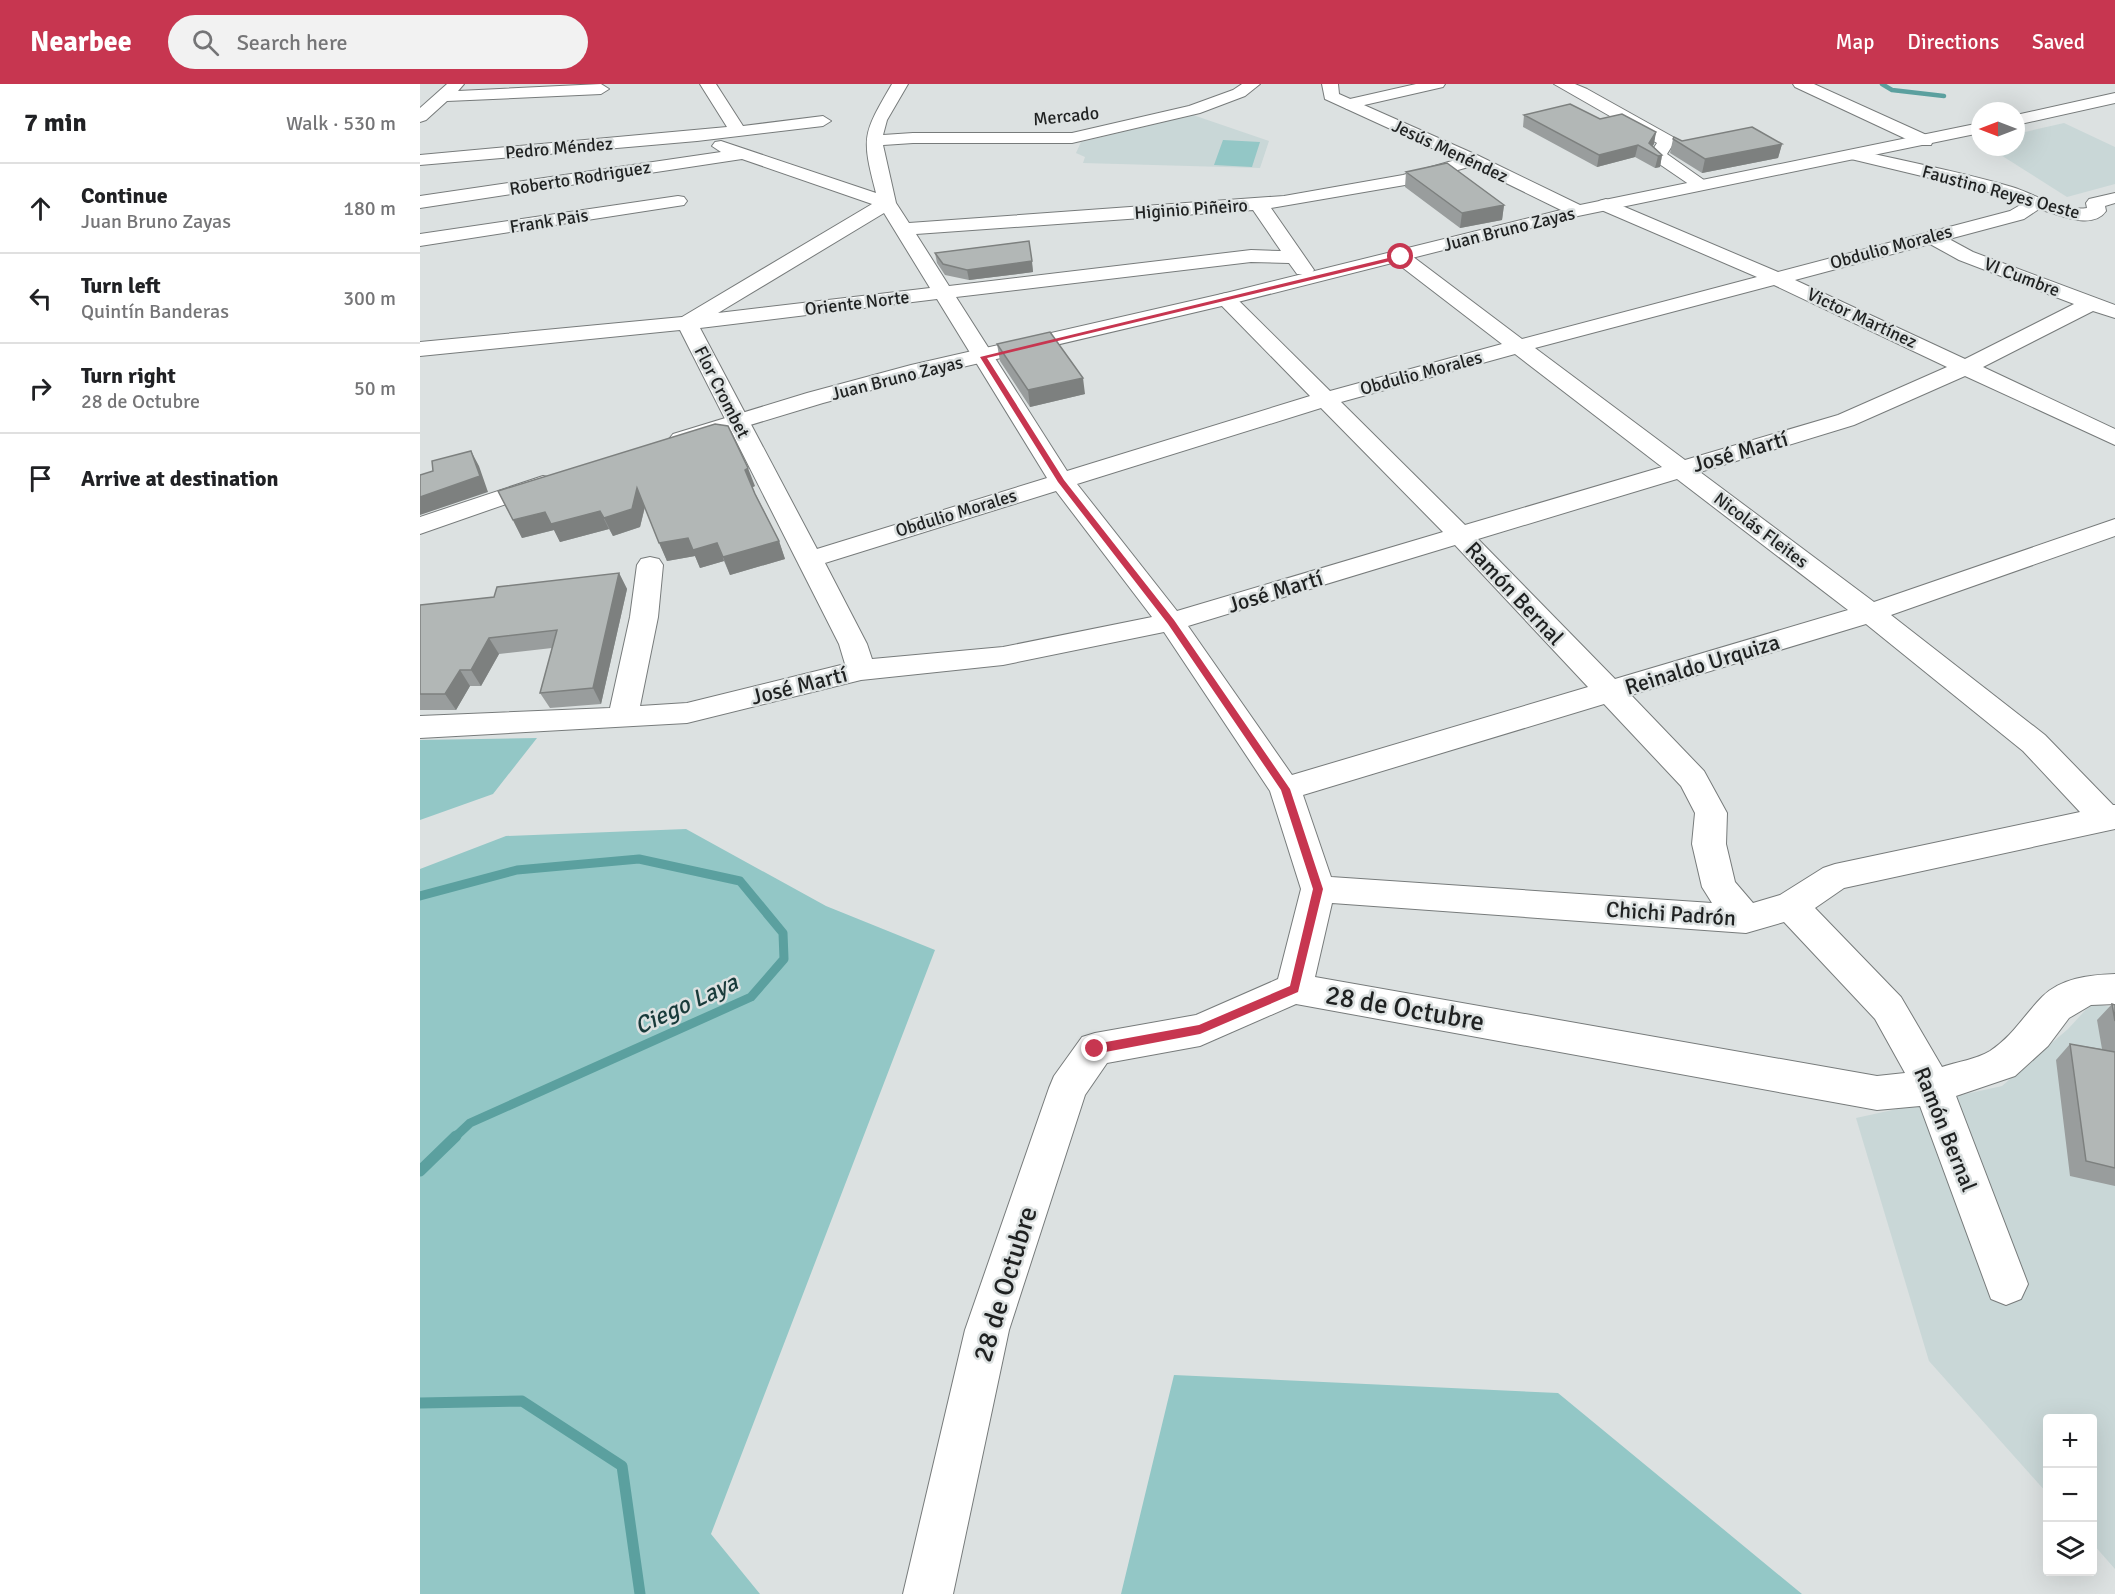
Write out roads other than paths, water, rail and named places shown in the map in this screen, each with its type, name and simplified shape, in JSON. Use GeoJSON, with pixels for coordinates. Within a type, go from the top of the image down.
{"type":"FeatureCollection","features":[{"type":"Feature","properties":{"kind":"street"},"geometry":{"type":"LineString","coordinates":[[420,117],[456,84]]}},
{"type":"Feature","properties":{"kind":"street"},"geometry":{"type":"LineString","coordinates":[[708,84],[737,130]]}},
{"type":"Feature","properties":{"kind":"street"},"geometry":{"type":"LineString","coordinates":[[900,84],[877,125],[875,141],[887,203],[1061,481],[1171,622],[1285,789],[1318,889],[1294,988]]}},
{"type":"Feature","properties":{"kind":"street","name":"Mercado"},"geometry":{"type":"LineString","coordinates":[[875,141],[913,138],[1072,138],[1194,110],[1239,93],[1252,84]]}},
{"type":"Feature","properties":{"kind":"street","name":"Jesús Menéndez"},"geometry":{"type":"LineString","coordinates":[[1330,84],[1332,96],[1347,104],[1473,160],[1578,211]]}},
{"type":"Feature","properties":{"kind":"street"},"geometry":{"type":"LineString","coordinates":[[1347,104],[1437,84]]}},
{"type":"Feature","properties":{"kind":"street"},"geometry":{"type":"LineString","coordinates":[[1562,84],[1581,92],[1666,141],[1658,155],[1702,185]]}},
{"type":"Feature","properties":{"kind":"street"},"geometry":{"type":"LineString","coordinates":[[1801,84],[1925,141]]}},
{"type":"Feature","properties":{"kind":"street"},"geometry":{"type":"LineString","coordinates":[[444,96],[570,88],[601,90]]}},
{"type":"Feature","properties":{"kind":"street"},"geometry":{"type":"LineString","coordinates":[[2025,119],[2077,107],[2113,107]]}},
{"type":"Feature","properties":{"kind":"street"},"geometry":{"type":"LineString","coordinates":[[2025,120],[2113,107]]}},
{"type":"Feature","properties":{"kind":"street","name":"Pedro Méndez"},"geometry":{"type":"LineString","coordinates":[[420,160],[697,136],[823,121]]}},
{"type":"Feature","properties":{"kind":"street","name":"Juan Bruno Zayas"},"geometry":{"type":"LineString","coordinates":[[659,446],[826,395],[1401,257],[1578,211],[1971,130]]}},
{"type":"Feature","properties":{"kind":"street","name":"Pedro Méndez"},"geometry":{"type":"LineString","coordinates":[[697,136],[740,154],[887,203]]}},
{"type":"Feature","properties":{"kind":"street","name":"Roberto Rodriguez"},"geometry":{"type":"LineString","coordinates":[[420,202],[740,154]]}},
{"type":"Feature","properties":{"kind":"street","name":"Faustino Reyes Oeste"},"geometry":{"type":"LineString","coordinates":[[1857,155],[2007,190],[2036,203],[2087,215],[2097,211],[2094,204],[2106,200]]}},
{"type":"Feature","properties":{"kind":"street","name":"Higinio Piñeiro"},"geometry":{"type":"LineString","coordinates":[[904,229],[1259,205],[1405,180],[1473,160]]}},
{"type":"Feature","properties":{"kind":"street","name":"Frank Pais"},"geometry":{"type":"LineString","coordinates":[[420,240],[678,201]]}},
{"type":"Feature","properties":{"kind":"street","name":"Flor Crombet"},"geometry":{"type":"LineString","coordinates":[[861,670],[853,644],[811,559],[736,422],[687,323],[887,203]]}},
{"type":"Feature","properties":{"kind":"street","name":"Obdulio Morales"},"geometry":{"type":"LineString","coordinates":[[811,559],[1325,399],[1931,236],[2017,215],[2036,203]]}},
{"type":"Feature","properties":{"kind":"street"},"geometry":{"type":"LineString","coordinates":[[1259,205],[1293,257],[1311,279]]}},
{"type":"Feature","properties":{"kind":"street","name":"Victor Martínez"},"geometry":{"type":"LineString","coordinates":[[1606,205],[1775,278],[1967,366],[2115,438]]}},
{"type":"Feature","properties":{"kind":"street","name":"VI Cumbre"},"geometry":{"type":"LineString","coordinates":[[1931,236],[1966,256],[2104,308]]}},
{"type":"Feature","properties":{"kind":"street","name":"Oriente Norte"},"geometry":{"type":"LineString","coordinates":[[420,349],[687,323],[1251,256],[1293,257]]}},
{"type":"Feature","properties":{"kind":"street","name":"Nicolás Fleites"},"geometry":{"type":"LineString","coordinates":[[1401,257],[1870,613],[2034,743],[2110,818]]}},
{"type":"Feature","properties":{"kind":"street","name":"Ramón Bernal"},"geometry":{"type":"LineString","coordinates":[[1226,299],[1460,535],[1694,779],[1711,813],[1709,844],[1719,887],[1746,919]]}},
{"type":"Feature","properties":{"kind":"street","name":"José Martí"},"geometry":{"type":"LineString","coordinates":[[420,727],[623,718],[687,712],[861,670],[1003,656],[1171,622],[1846,420],[2104,308]]}},
{"type":"Feature","properties":{"kind":"street"},"geometry":{"type":"LineString","coordinates":[[420,526],[561,478]]}},
{"type":"Feature","properties":{"kind":"street","name":"Reinaldo Urquiza"},"geometry":{"type":"LineString","coordinates":[[1285,789],[1870,613],[2115,527]]}},
{"type":"Feature","properties":{"kind":"street"},"geometry":{"type":"LineString","coordinates":[[623,718],[644,617],[650,565]]}},
{"type":"Feature","properties":{"kind":"street","name":"Chichi Padrón"},"geometry":{"type":"LineString","coordinates":[[1318,889],[1746,919],[1791,906],[1835,877],[2110,818]]}},
{"type":"Feature","properties":{"kind":"street","name":"Ramón Bernal"},"geometry":{"type":"LineString","coordinates":[[1791,906],[1888,1008],[1933,1087],[2006,1284]]}},
{"type":"Feature","properties":{"kind":"street","name":"28 de Octubre"},"geometry":{"type":"LineString","coordinates":[[928,1594],[987,1330],[1068,1088],[1095,1049],[1200,1030],[1294,988],[1877,1093],[1933,1087],[2002,1064],[2035,1035],[2056,1007],[2085,990],[2115,989]]}},
{"type":"Feature","properties":{"kind":"waterway"},"geometry":{"type":"LineString","coordinates":[[1882,84],[1892,90],[1944,96]]}},
{"type":"Feature","properties":{"kind":"waterway","name":"Ciego Laya"},"geometry":{"type":"LineString","coordinates":[[420,896],[517,870],[639,859],[740,881],[783,933],[784,959],[751,997],[470,1123],[454,1138]]}},
{"type":"Feature","properties":{"kind":"waterway","name":"Ciego Laya"},"geometry":{"type":"LineString","coordinates":[[420,1171],[456,1136]]}},
{"type":"Feature","properties":{"kind":"waterway","name":"Ciego Laya"},"geometry":{"type":"LineString","coordinates":[[420,1403],[522,1401],[622,1466],[640,1594]]}}]}
